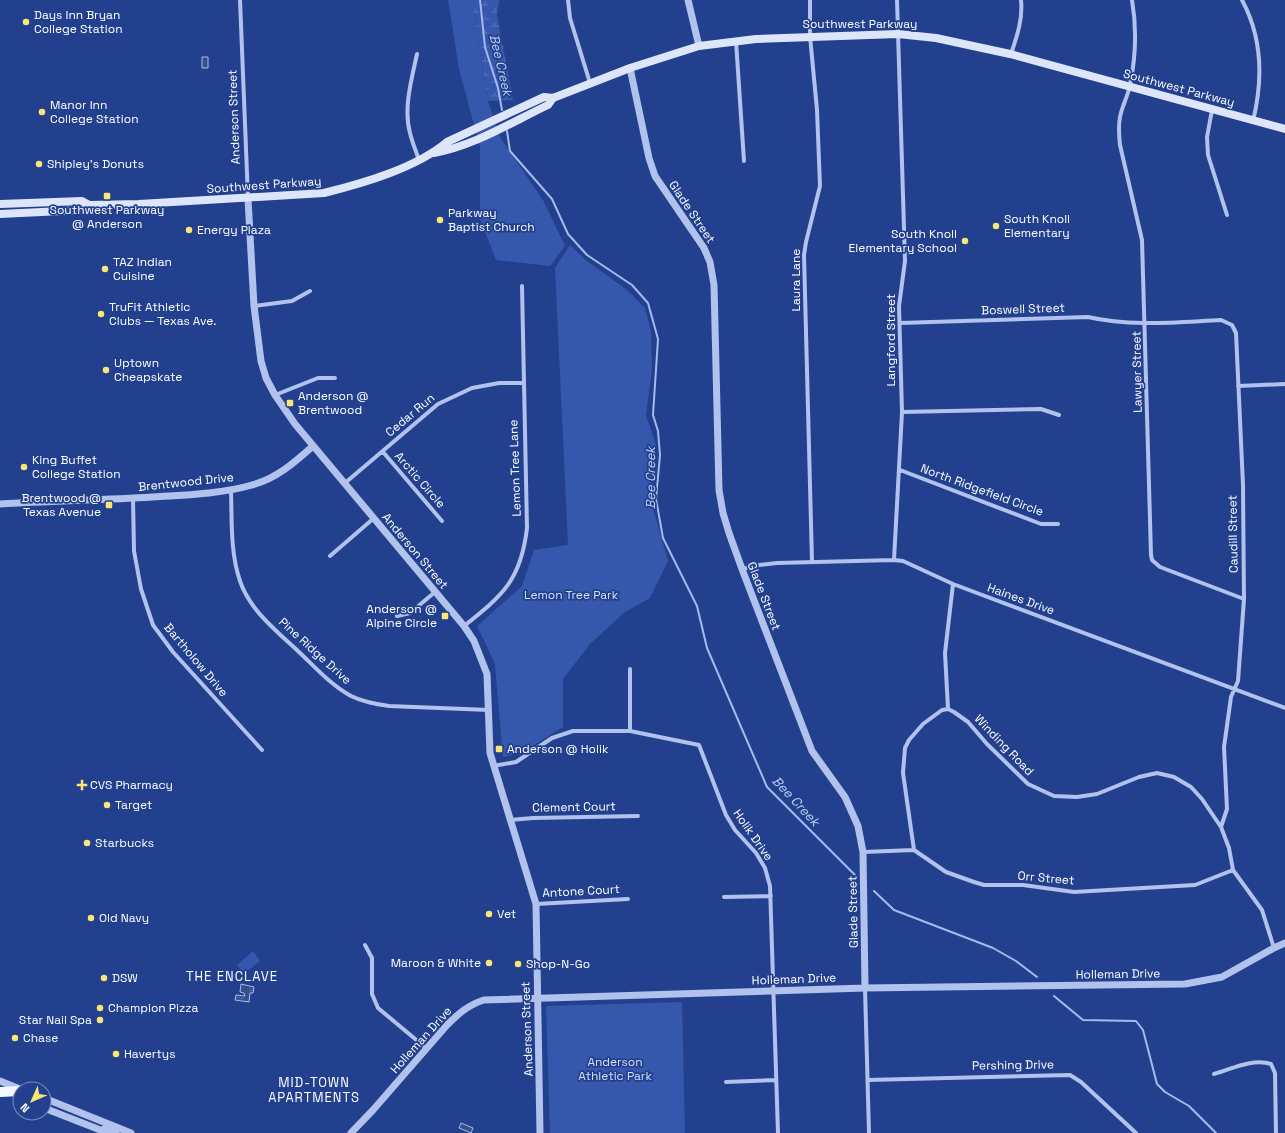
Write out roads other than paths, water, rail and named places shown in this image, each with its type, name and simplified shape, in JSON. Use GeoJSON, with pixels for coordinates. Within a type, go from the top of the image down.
{"type":"FeatureCollection","features":[{"type":"Feature","properties":{"kind":"main road","name":"Southwest Parkway"},"geometry":{"type":"LineString","coordinates":[[0,204],[82,201],[89,205],[248,199],[324,193],[350,186],[419,160],[434,153],[447,142],[544,96],[553,98],[590,82],[630,68],[699,46],[736,41],[810,36],[898,34],[936,38],[1010,54],[1285,129]]}},
{"type":"Feature","properties":{"kind":"main road","name":"Southwest Parkway"},"geometry":{"type":"LineString","coordinates":[[0,214],[83,210],[89,205]]}},
{"type":"Feature","properties":{"kind":"main road"},"geometry":{"type":"LineString","coordinates":[[0,1092],[12,1091]]}},
{"type":"Feature","properties":{"kind":"street","name":"Anderson Street"},"geometry":{"type":"LineString","coordinates":[[240,0],[254,306],[261,361],[266,378],[275,395],[295,424],[464,626],[474,641],[485,668],[489,694],[489,740],[493,766],[536,904],[536,980],[538,999],[540,1133]]}},
{"type":"Feature","properties":{"kind":"street"},"geometry":{"type":"LineString","coordinates":[[568,0],[570,18],[590,82]]}},
{"type":"Feature","properties":{"kind":"street"},"geometry":{"type":"LineString","coordinates":[[688,0],[699,46]]}},
{"type":"Feature","properties":{"kind":"street","name":"Laura Lane"},"geometry":{"type":"LineString","coordinates":[[810,0],[810,36],[817,110],[820,186],[804,255],[812,562]]}},
{"type":"Feature","properties":{"kind":"street","name":"Langford Street"},"geometry":{"type":"LineString","coordinates":[[894,560],[902,412],[899,306],[905,261],[897,0]]}},
{"type":"Feature","properties":{"kind":"street"},"geometry":{"type":"LineString","coordinates":[[1010,54],[1019,30],[1021,0]]}},
{"type":"Feature","properties":{"kind":"street","name":"Lawyer Street"},"geometry":{"type":"LineString","coordinates":[[1132,0],[1135,18],[1136,47],[1130,87],[1120,117],[1118,129],[1120,145],[1142,240],[1146,323],[1150,550],[1152,560],[1160,567],[1244,599]]}},
{"type":"Feature","properties":{"kind":"street"},"geometry":{"type":"LineString","coordinates":[[1242,0],[1252,21],[1260,71],[1260,87],[1253,121]]}},
{"type":"Feature","properties":{"kind":"street"},"geometry":{"type":"LineString","coordinates":[[736,41],[744,161]]}},
{"type":"Feature","properties":{"kind":"street"},"geometry":{"type":"LineString","coordinates":[[417,54],[410,88],[408,118],[410,132],[419,160]]}},
{"type":"Feature","properties":{"kind":"street","name":"Glade Street"},"geometry":{"type":"LineString","coordinates":[[630,68],[649,158],[655,176],[704,248],[710,262],[714,285],[719,490],[728,533],[812,750],[845,797],[855,817],[863,852],[865,988],[870,1133]]}},
{"type":"Feature","properties":{"kind":"street"},"geometry":{"type":"LineString","coordinates":[[1212,110],[1207,137],[1208,155],[1227,215]]}},
{"type":"Feature","properties":{"kind":"street","name":"Lemon Tree Lane"},"geometry":{"type":"LineString","coordinates":[[464,626],[497,600],[509,586],[519,565],[525,547],[527,528],[522,286]]}},
{"type":"Feature","properties":{"kind":"street"},"geometry":{"type":"LineString","coordinates":[[254,306],[292,301],[310,291]]}},
{"type":"Feature","properties":{"kind":"street","name":"Boswell Street"},"geometry":{"type":"LineString","coordinates":[[900,323],[1088,317],[1109,322],[1146,323]]}},
{"type":"Feature","properties":{"kind":"street","name":"Caudill Street"},"geometry":{"type":"LineString","coordinates":[[1146,323],[1221,320],[1227,321],[1232,325],[1236,334],[1243,485],[1244,599],[1238,681],[1231,697],[1224,747],[1227,809],[1221,827]]}},
{"type":"Feature","properties":{"kind":"street"},"geometry":{"type":"LineString","coordinates":[[275,395],[318,378],[336,378]]}},
{"type":"Feature","properties":{"kind":"street","name":"Cedar Run"},"geometry":{"type":"LineString","coordinates":[[345,483],[427,412],[449,397],[478,387],[499,383],[523,383]]}},
{"type":"Feature","properties":{"kind":"street"},"geometry":{"type":"LineString","coordinates":[[1238,386],[1285,384]]}},
{"type":"Feature","properties":{"kind":"street"},"geometry":{"type":"LineString","coordinates":[[902,412],[1042,409],[1059,415]]}},
{"type":"Feature","properties":{"kind":"street","name":"Brentwood Drive"},"geometry":{"type":"LineString","coordinates":[[0,504],[186,495],[231,490],[253,485],[272,476],[294,463],[313,446]]}},
{"type":"Feature","properties":{"kind":"street","name":"Arctic Circle"},"geometry":{"type":"LineString","coordinates":[[382,452],[442,521]]}},
{"type":"Feature","properties":{"kind":"street","name":"North Ridgefield Circle"},"geometry":{"type":"LineString","coordinates":[[900,470],[1041,524],[1058,524]]}},
{"type":"Feature","properties":{"kind":"street","name":"Pine Ridge Drive"},"geometry":{"type":"LineString","coordinates":[[231,490],[234,555],[240,580],[245,592],[263,617],[328,680],[352,696],[373,703],[389,706],[489,710]]}},
{"type":"Feature","properties":{"kind":"street","name":"Bartholow Drive"},"geometry":{"type":"LineString","coordinates":[[133,498],[134,551],[141,589],[153,625],[174,652],[262,750]]}},
{"type":"Feature","properties":{"kind":"street"},"geometry":{"type":"LineString","coordinates":[[330,556],[374,518]]}},
{"type":"Feature","properties":{"kind":"street","name":"Haines Drive"},"geometry":{"type":"LineString","coordinates":[[742,570],[759,565],[812,562],[903,561],[953,584],[1285,708]]}},
{"type":"Feature","properties":{"kind":"street"},"geometry":{"type":"LineString","coordinates":[[863,852],[914,850],[903,772],[905,748],[909,740],[923,724],[942,710],[948,709],[944,654],[953,584]]}},
{"type":"Feature","properties":{"kind":"street"},"geometry":{"type":"LineString","coordinates":[[397,616],[410,613],[435,592]]}},
{"type":"Feature","properties":{"kind":"street"},"geometry":{"type":"LineString","coordinates":[[630,669],[630,731]]}},
{"type":"Feature","properties":{"kind":"street","name":"Winding Road"},"geometry":{"type":"LineString","coordinates":[[948,709],[968,722],[1001,759],[1028,784],[1035,789],[1054,796],[1077,797],[1106,791],[1139,777],[1157,773],[1174,777],[1190,787],[1202,799],[1221,827],[1230,848],[1233,870],[1262,910],[1274,948]]}},
{"type":"Feature","properties":{"kind":"street","name":"Holik Drive"},"geometry":{"type":"LineString","coordinates":[[493,766],[516,762],[552,738],[565,733],[582,731],[630,731],[699,745],[730,823],[734,830],[756,853],[765,868],[771,896],[778,1133]]}},
{"type":"Feature","properties":{"kind":"street","name":"Clement Court"},"geometry":{"type":"LineString","coordinates":[[510,820],[533,818],[638,816]]}},
{"type":"Feature","properties":{"kind":"street","name":"Orr Street"},"geometry":{"type":"LineString","coordinates":[[914,850],[946,872],[984,885],[1023,885],[1074,892],[1195,885],[1233,870]]}},
{"type":"Feature","properties":{"kind":"street"},"geometry":{"type":"LineString","coordinates":[[724,897],[771,896]]}},
{"type":"Feature","properties":{"kind":"street","name":"Antone Court"},"geometry":{"type":"LineString","coordinates":[[536,904],[628,898]]}},
{"type":"Feature","properties":{"kind":"street","name":"Holleman Drive"},"geometry":{"type":"LineString","coordinates":[[351,1133],[458,1014],[472,1004],[484,1000],[773,990],[1184,984],[1222,977],[1285,943]]}},
{"type":"Feature","properties":{"kind":"street"},"geometry":{"type":"LineString","coordinates":[[365,945],[372,958],[372,994],[378,1008],[426,1048]]}},
{"type":"Feature","properties":{"kind":"street"},"geometry":{"type":"LineString","coordinates":[[1214,1074],[1254,1062],[1271,1064],[1275,1073],[1276,1133]]}},
{"type":"Feature","properties":{"kind":"street","name":"Pershing Drive"},"geometry":{"type":"LineString","coordinates":[[868,1080],[1070,1075],[1081,1082],[1136,1133]]}},
{"type":"Feature","properties":{"kind":"street"},"geometry":{"type":"LineString","coordinates":[[726,1082],[776,1080]]}},
{"type":"Feature","properties":{"kind":"street"},"geometry":{"type":"LineString","coordinates":[[0,1081],[12,1086]]}},
{"type":"Feature","properties":{"kind":"street"},"geometry":{"type":"LineString","coordinates":[[52,1101],[126,1133]]}},
{"type":"Feature","properties":{"kind":"street"},"geometry":{"type":"LineString","coordinates":[[52,1109],[62,1111],[69,1108]]}},
{"type":"Feature","properties":{"kind":"street"},"geometry":{"type":"LineString","coordinates":[[69,1108],[76,1117],[88,1122],[99,1130],[106,1129],[116,1133]]}},
{"type":"Feature","properties":{"kind":"street"},"geometry":{"type":"LineString","coordinates":[[52,1110],[108,1133]]}},
{"type":"Feature","properties":{"kind":"water"},"geometry":{"type":"Polygon","coordinates":[[[202,57],[208,57],[208,68],[202,68],[202,57]]]}},
{"type":"Feature","properties":{"kind":"water"},"geometry":{"type":"Polygon","coordinates":[[[241,984],[254,987],[253,993],[250,993],[249,1002],[235,1000],[236,995],[245,996],[244,993],[240,992],[241,984]]]}},
{"type":"Feature","properties":{"kind":"water"},"geometry":{"type":"Polygon","coordinates":[[[461,1123],[473,1128],[471,1133],[459,1128],[461,1123]]]}},
{"type":"Feature","properties":{"kind":"waterway","name":"Bee Creek"},"geometry":{"type":"LineString","coordinates":[[480,0],[485,47],[498,88],[502,110]]}},
{"type":"Feature","properties":{"kind":"waterway","name":"Bee Creek"},"geometry":{"type":"LineString","coordinates":[[507,131],[510,151],[552,199],[568,234],[587,255],[632,285],[648,303],[658,339],[653,415],[658,431],[660,455],[656,499],[663,538],[697,606],[707,648],[767,787],[855,875]]}},
{"type":"Feature","properties":{"kind":"waterway","name":"Bee Creek"},"geometry":{"type":"LineString","coordinates":[[874,891],[894,910],[993,948],[1016,961],[1037,977]]}},
{"type":"Feature","properties":{"kind":"waterway","name":"Bee Creek"},"geometry":{"type":"LineString","coordinates":[[1054,996],[1083,1020],[1136,1021],[1143,1030],[1157,1084],[1165,1092],[1189,1106],[1216,1133]]}},
{"type":"Feature","properties":{"kind":"place","name":"Days Inn Bryan College Station"},"geometry":{"type":"Point","coordinates":[26,22]}},
{"type":"Feature","properties":{"kind":"place","name":"Manor Inn College Station"},"geometry":{"type":"Point","coordinates":[42,112]}},
{"type":"Feature","properties":{"kind":"place","name":"Shipley's Donuts"},"geometry":{"type":"Point","coordinates":[39,164]}},
{"type":"Feature","properties":{"kind":"place","name":"Southwest Parkway @ Anderson"},"geometry":{"type":"Point","coordinates":[107,196]}},
{"type":"Feature","properties":{"kind":"place","name":"Parkway Baptist Church"},"geometry":{"type":"Point","coordinates":[440,220]}},
{"type":"Feature","properties":{"kind":"place","name":"South Knoll Elementary"},"geometry":{"type":"Point","coordinates":[996,226]}},
{"type":"Feature","properties":{"kind":"place","name":"Energy Plaza"},"geometry":{"type":"Point","coordinates":[189,230]}},
{"type":"Feature","properties":{"kind":"place","name":"South Knoll Elementary School"},"geometry":{"type":"Point","coordinates":[965,241]}},
{"type":"Feature","properties":{"kind":"place","name":"TAZ Indian Cuisine"},"geometry":{"type":"Point","coordinates":[105,269]}},
{"type":"Feature","properties":{"kind":"place","name":"TruFit Athletic Clubs — Texas Ave."},"geometry":{"type":"Point","coordinates":[101,314]}},
{"type":"Feature","properties":{"kind":"place","name":"Uptown Cheapskate"},"geometry":{"type":"Point","coordinates":[106,370]}},
{"type":"Feature","properties":{"kind":"place","name":"Anderson @ Brentwood"},"geometry":{"type":"Point","coordinates":[290,403]}},
{"type":"Feature","properties":{"kind":"place","name":"King Buffet College Station"},"geometry":{"type":"Point","coordinates":[24,467]}},
{"type":"Feature","properties":{"kind":"place","name":"Brentwood @ Texas Avenue"},"geometry":{"type":"Point","coordinates":[109,505]}},
{"type":"Feature","properties":{"kind":"place","name":"Anderson @ Alpine Circle"},"geometry":{"type":"Point","coordinates":[445,616]}},
{"type":"Feature","properties":{"kind":"place","name":"Anderson @ Holik"},"geometry":{"type":"Point","coordinates":[499,749]}},
{"type":"Feature","properties":{"kind":"place","name":"CVS Pharmacy"},"geometry":{"type":"Point","coordinates":[82,785]}},
{"type":"Feature","properties":{"kind":"place","name":"Target"},"geometry":{"type":"Point","coordinates":[107,805]}},
{"type":"Feature","properties":{"kind":"place","name":"Starbucks"},"geometry":{"type":"Point","coordinates":[87,843]}},
{"type":"Feature","properties":{"kind":"place","name":"Vet"},"geometry":{"type":"Point","coordinates":[489,914]}},
{"type":"Feature","properties":{"kind":"place","name":"Old Navy"},"geometry":{"type":"Point","coordinates":[91,918]}},
{"type":"Feature","properties":{"kind":"place","name":"Maroon & White"},"geometry":{"type":"Point","coordinates":[489,963]}},
{"type":"Feature","properties":{"kind":"place","name":"Shop-N-Go"},"geometry":{"type":"Point","coordinates":[518,964]}},
{"type":"Feature","properties":{"kind":"place","name":"DSW"},"geometry":{"type":"Point","coordinates":[104,978]}},
{"type":"Feature","properties":{"kind":"place","name":"Champion Pizza"},"geometry":{"type":"Point","coordinates":[100,1008]}},
{"type":"Feature","properties":{"kind":"place","name":"Star Nail Spa"},"geometry":{"type":"Point","coordinates":[100,1020]}},
{"type":"Feature","properties":{"kind":"place","name":"Chase"},"geometry":{"type":"Point","coordinates":[15,1038]}},
{"type":"Feature","properties":{"kind":"place","name":"Havertys"},"geometry":{"type":"Point","coordinates":[116,1054]}},
{"type":"Feature","properties":{"kind":"district","name":"THE ENCLAVE"},"geometry":{"type":"Point","coordinates":[232,976]}},
{"type":"Feature","properties":{"kind":"district","name":"MID-TOWN APARTMENTS"},"geometry":{"type":"Point","coordinates":[314,1090]}},
{"type":"Feature","properties":{"kind":"park label","name":"Lemon Tree Park"},"geometry":{"type":"Point","coordinates":[571,595]}},
{"type":"Feature","properties":{"kind":"park label","name":"Anderson Athletic Park"},"geometry":{"type":"Point","coordinates":[615,1069]}}]}
